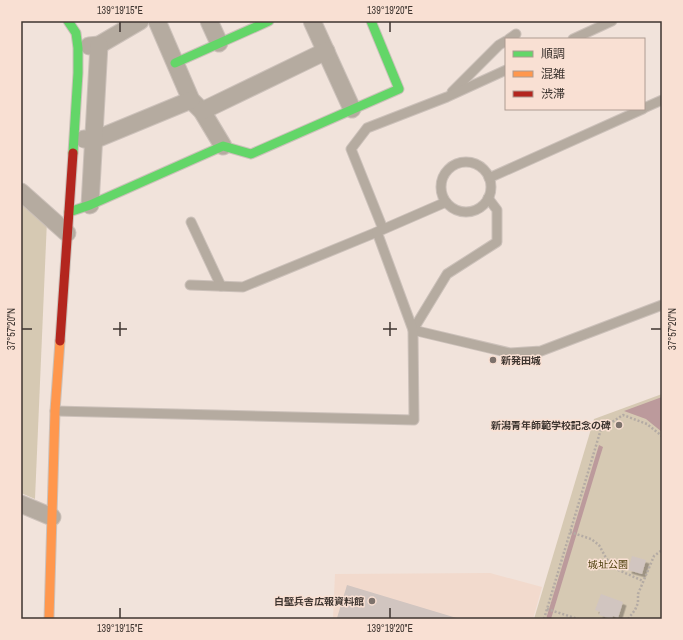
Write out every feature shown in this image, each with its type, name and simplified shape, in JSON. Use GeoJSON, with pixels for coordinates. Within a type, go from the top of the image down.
{"type":"FeatureCollection","features":[{"type":"Feature","properties":{"kind":"street"},"geometry":{"type":"LineString","coordinates":[[49,619],[55,412],[74,138],[78,48],[76,33],[68,21]]}},
{"type":"Feature","properties":{"kind":"street"},"geometry":{"type":"LineString","coordinates":[[78,48],[99,44],[140,21]]}},
{"type":"Feature","properties":{"kind":"street"},"geometry":{"type":"LineString","coordinates":[[157,21],[175,63],[197,106],[223,146]]}},
{"type":"Feature","properties":{"kind":"street"},"geometry":{"type":"LineString","coordinates":[[209,21],[219,43]]}},
{"type":"Feature","properties":{"kind":"street"},"geometry":{"type":"LineString","coordinates":[[312,21],[352,110]]}},
{"type":"Feature","properties":{"kind":"street"},"geometry":{"type":"LineString","coordinates":[[69,212],[90,205],[223,146],[251,154],[398,89],[371,21]]}},
{"type":"Feature","properties":{"kind":"street"},"geometry":{"type":"LineString","coordinates":[[175,63],[264,22]]}},
{"type":"Feature","properties":{"kind":"street"},"geometry":{"type":"LineString","coordinates":[[90,205],[99,44]]}},
{"type":"Feature","properties":{"kind":"street"},"geometry":{"type":"LineString","coordinates":[[74,138],[94,140],[197,106],[326,51]]}},
{"type":"Feature","properties":{"kind":"street"},"geometry":{"type":"LineString","coordinates":[[21,192],[67,233]]}},
{"type":"Feature","properties":{"kind":"street"},"geometry":{"type":"LineString","coordinates":[[21,504],[52,517]]}},
{"type":"Feature","properties":{"kind":"lane"},"geometry":{"type":"LineString","coordinates":[[575,38],[612,21]]}},
{"type":"Feature","properties":{"kind":"lane"},"geometry":{"type":"LineString","coordinates":[[447,97],[505,42]]}},
{"type":"Feature","properties":{"kind":"lane"},"geometry":{"type":"LineString","coordinates":[[55,412],[414,420],[413,330],[351,149],[367,128],[447,97],[505,70]]}},
{"type":"Feature","properties":{"kind":"lane"},"geometry":{"type":"LineString","coordinates":[[645,108],[662,100]]}},
{"type":"Feature","properties":{"kind":"lane"},"geometry":{"type":"LineString","coordinates":[[489,178],[641,110]]}},
{"type":"Feature","properties":{"kind":"lane"},"geometry":{"type":"LineString","coordinates":[[461,162],[475,164],[481,168],[489,178],[490,192],[488,198],[479,208],[473,211],[465,212],[458,210],[451,207],[442,196],[441,181],[444,175],[454,165],[461,162]]}},
{"type":"Feature","properties":{"kind":"lane"},"geometry":{"type":"LineString","coordinates":[[413,330],[447,274],[497,242],[497,210],[488,198]]}},
{"type":"Feature","properties":{"kind":"lane"},"geometry":{"type":"LineString","coordinates":[[190,286],[243,287],[380,231],[446,202]]}},
{"type":"Feature","properties":{"kind":"lane"},"geometry":{"type":"LineString","coordinates":[[191,222],[221,286]]}},
{"type":"Feature","properties":{"kind":"lane"},"geometry":{"type":"LineString","coordinates":[[413,330],[510,353],[541,351],[662,305]]}},
{"type":"Feature","properties":{"kind":"path"},"geometry":{"type":"LineString","coordinates":[[544,619],[601,429],[623,415],[647,424],[662,436]]}},
{"type":"Feature","properties":{"kind":"path"},"geometry":{"type":"LineString","coordinates":[[570,532],[591,539],[599,545],[606,558],[614,568],[643,581]]}},
{"type":"Feature","properties":{"kind":"path"},"geometry":{"type":"LineString","coordinates":[[628,619],[638,603],[638,594],[654,556],[662,550]]}},
{"type":"Feature","properties":{"kind":"path"},"geometry":{"type":"LineString","coordinates":[[547,609],[578,619]]}},
{"type":"Feature","properties":{"kind":"shaded area"},"geometry":{"type":"Polygon","coordinates":[[[662,397],[662,432],[646,419],[624,411],[662,397]]]}},
{"type":"Feature","properties":{"kind":"shaded area"},"geometry":{"type":"Polygon","coordinates":[[[599,445],[603,447],[551,619],[546,619],[599,445]]]}},
{"type":"Feature","properties":{"kind":"shaded area"},"geometry":{"type":"Polygon","coordinates":[[[490,573],[542,587],[533,619],[333,619],[335,574],[490,573]]]}},
{"type":"Feature","properties":{"kind":"green space"},"geometry":{"type":"Polygon","coordinates":[[[21,199],[47,220],[35,499],[21,493],[21,199]]]}},
{"type":"Feature","properties":{"kind":"green space","name":"城址公園"},"geometry":{"type":"Polygon","coordinates":[[[662,394],[662,619],[534,619],[594,419],[662,394]]]}},
{"type":"Feature","properties":{"kind":"building"},"geometry":{"type":"Polygon","coordinates":[[[632,556],[646,560],[642,574],[628,570],[632,556]]]}},
{"type":"Feature","properties":{"kind":"building","name":"白壁兵舎広報資料館"},"geometry":{"type":"Polygon","coordinates":[[[347,585],[460,619],[337,618],[347,585]]]}},
{"type":"Feature","properties":{"kind":"building"},"geometry":{"type":"Polygon","coordinates":[[[601,594],[623,602],[618,618],[613,616],[611,619],[599,615],[600,612],[595,610],[601,594]]]}},
{"type":"Feature","properties":{"kind":"traffic: fast"},"geometry":{"type":"LineString","coordinates":[[68,21],[76,33],[78,48],[73,153]]}},
{"type":"Feature","properties":{"kind":"traffic: fast"},"geometry":{"type":"LineString","coordinates":[[175,63],[269,21]]}},
{"type":"Feature","properties":{"kind":"traffic: fast"},"geometry":{"type":"LineString","coordinates":[[69,212],[90,205],[223,146],[251,154],[399,89],[371,21]]}},
{"type":"Feature","properties":{"kind":"traffic: slow"},"geometry":{"type":"LineString","coordinates":[[49,619],[55,411],[60,341]]}},
{"type":"Feature","properties":{"kind":"traffic: jam"},"geometry":{"type":"LineString","coordinates":[[60,341],[73,153]]}},
{"type":"Feature","properties":{"kind":"place","name":"新発田城"},"geometry":{"type":"Point","coordinates":[493,360]}},
{"type":"Feature","properties":{"kind":"place","name":"新潟青年師範学校記念の碑"},"geometry":{"type":"Point","coordinates":[619,425]}},
{"type":"Feature","properties":{"kind":"place","name":"白壁兵舎広報資料館"},"geometry":{"type":"Point","coordinates":[372,601]}}]}
